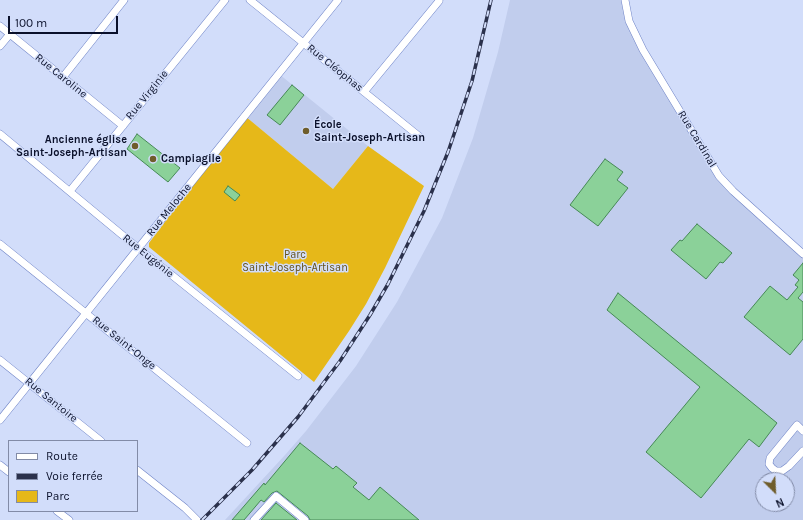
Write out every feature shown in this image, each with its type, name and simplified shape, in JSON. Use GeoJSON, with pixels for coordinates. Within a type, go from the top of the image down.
{"type":"FeatureCollection","features":[{"type":"Feature","properties":{"kind":"street"},"geometry":{"type":"LineString","coordinates":[[63,77],[124,0]]}},
{"type":"Feature","properties":{"kind":"street","name":"Rue Virginie"},"geometry":{"type":"LineString","coordinates":[[70,191],[225,0]]}},
{"type":"Feature","properties":{"kind":"street","name":"Rue Cléophas"},"geometry":{"type":"LineString","coordinates":[[250,0],[420,137]]}},
{"type":"Feature","properties":{"kind":"street","name":"Rue Meloche"},"geometry":{"type":"LineString","coordinates":[[0,420],[338,0]]}},
{"type":"Feature","properties":{"kind":"street","name":"Rue Cardinal"},"geometry":{"type":"LineString","coordinates":[[625,0],[629,22],[643,50],[719,176],[733,191],[803,254]]}},
{"type":"Feature","properties":{"kind":"street"},"geometry":{"type":"LineString","coordinates":[[364,92],[438,1]]}},
{"type":"Feature","properties":{"kind":"street","name":"Rue Caroline"},"geometry":{"type":"LineString","coordinates":[[0,26],[122,126]]}},
{"type":"Feature","properties":{"kind":"street"},"geometry":{"type":"LineString","coordinates":[[0,46],[10,34]]}},
{"type":"Feature","properties":{"kind":"street","name":"Rue Eugénie"},"geometry":{"type":"LineString","coordinates":[[0,134],[138,248],[298,376]]}},
{"type":"Feature","properties":{"kind":"street","name":"Rue Saint-Onge"},"geometry":{"type":"LineString","coordinates":[[0,244],[247,443]]}},
{"type":"Feature","properties":{"kind":"street","name":"Rue Santoire"},"geometry":{"type":"LineString","coordinates":[[0,360],[100,440]]}},
{"type":"Feature","properties":{"kind":"street"},"geometry":{"type":"LineString","coordinates":[[803,431],[797,426],[770,458],[769,464],[776,471],[782,471],[789,466],[803,451]]}},
{"type":"Feature","properties":{"kind":"street"},"geometry":{"type":"LineString","coordinates":[[0,465],[8,471]]}},
{"type":"Feature","properties":{"kind":"street"},"geometry":{"type":"LineString","coordinates":[[138,471],[185,508],[197,520]]}},
{"type":"Feature","properties":{"kind":"street"},"geometry":{"type":"LineString","coordinates":[[254,520],[276,496],[305,520]]}},
{"type":"Feature","properties":{"kind":"street"},"geometry":{"type":"LineString","coordinates":[[58,512],[68,520]]}},
{"type":"Feature","properties":{"kind":"shaded area"},"geometry":{"type":"Polygon","coordinates":[[[510,0],[625,0],[629,21],[719,176],[803,254],[803,520],[225,520],[306,431],[356,366],[397,302],[442,218],[473,138],[498,52],[510,0]]]}},
{"type":"Feature","properties":{"kind":"shaded area","name":"École Saint-Joseph-Artisan"},"geometry":{"type":"Polygon","coordinates":[[[279,74],[368,146],[333,189],[245,116],[279,74]]]}},
{"type":"Feature","properties":{"kind":"green space","name":"Parc Saint-Joseph-Artisan"},"geometry":{"type":"Polygon","coordinates":[[[245,116],[333,189],[368,146],[424,186],[366,304],[314,382],[149,247],[149,243],[245,116]]]}},
{"type":"Feature","properties":{"kind":"building"},"geometry":{"type":"Polygon","coordinates":[[[292,85],[304,95],[280,125],[267,115],[292,85]]]}},
{"type":"Feature","properties":{"kind":"building","name":"Campiagile"},"geometry":{"type":"Polygon","coordinates":[[[137,134],[180,168],[168,182],[127,149],[137,134]]]}},
{"type":"Feature","properties":{"kind":"building"},"geometry":{"type":"Polygon","coordinates":[[[605,159],[623,172],[617,180],[628,188],[598,226],[570,205],[605,159]]]}},
{"type":"Feature","properties":{"kind":"building"},"geometry":{"type":"Polygon","coordinates":[[[228,186],[240,195],[235,201],[224,192],[228,186]]]}},
{"type":"Feature","properties":{"kind":"building"},"geometry":{"type":"Polygon","coordinates":[[[697,224],[732,253],[723,263],[720,262],[706,279],[671,250],[680,240],[682,241],[697,224]]]}},
{"type":"Feature","properties":{"kind":"building"},"geometry":{"type":"Polygon","coordinates":[[[803,263],[803,292],[798,298],[803,302],[803,339],[790,355],[744,317],[770,286],[787,300],[798,287],[795,285],[799,280],[793,275],[803,263]]]}},
{"type":"Feature","properties":{"kind":"building"},"geometry":{"type":"Polygon","coordinates":[[[618,293],[777,423],[759,447],[749,439],[701,498],[646,452],[700,387],[607,310],[618,293]]]}},
{"type":"Feature","properties":{"kind":"building"},"geometry":{"type":"Polygon","coordinates":[[[300,443],[333,469],[336,466],[357,483],[353,487],[369,500],[380,487],[419,520],[310,520],[308,516],[277,491],[272,493],[264,502],[261,500],[244,520],[232,520],[264,483],[265,485],[300,443]]]}},
{"type":"Feature","properties":{"kind":"building"},"geometry":{"type":"Polygon","coordinates":[[[276,503],[297,520],[261,520],[276,503]]]}},
{"type":"Feature","properties":{"kind":"railway"},"geometry":{"type":"LineString","coordinates":[[202,520],[252,470],[298,417],[340,361],[388,284],[424,211],[448,152],[472,81],[491,0]]}},
{"type":"Feature","properties":{"kind":"place","name":"École Saint-Joseph-Artisan"},"geometry":{"type":"Point","coordinates":[306,131]}},
{"type":"Feature","properties":{"kind":"place","name":"Ancienne église Saint-Joseph-Artisan"},"geometry":{"type":"Point","coordinates":[135,146]}},
{"type":"Feature","properties":{"kind":"place","name":"Campiagile"},"geometry":{"type":"Point","coordinates":[153,159]}}]}
